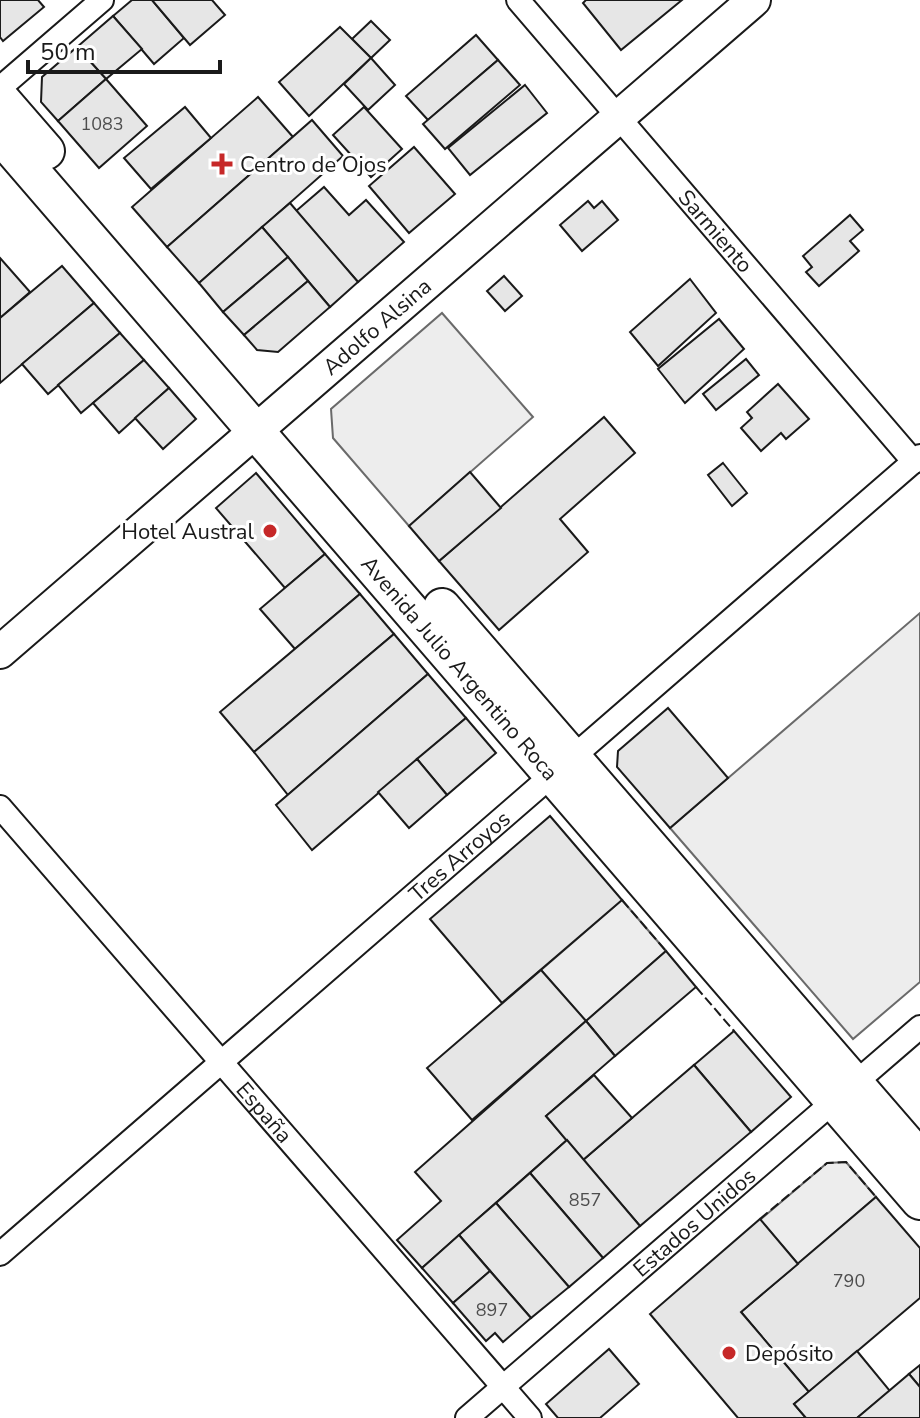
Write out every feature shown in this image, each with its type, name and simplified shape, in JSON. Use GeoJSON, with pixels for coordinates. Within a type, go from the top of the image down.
{"type":"FeatureCollection","features":[{"type":"Feature","properties":{"kind":"main road","name":"Adolfo Alsina"},"geometry":{"type":"LineString","coordinates":[[0,652],[754,0]]}},
{"type":"Feature","properties":{"kind":"main road","name":"Avenida Julio Argentino Roca"},"geometry":{"type":"LineString","coordinates":[[0,98],[266,423],[845,1093],[920,1201]]}},
{"type":"Feature","properties":{"kind":"main road","name":"Avenida Julio Argentino Roca"},"geometry":{"type":"LineString","coordinates":[[0,135],[266,423]]}},
{"type":"Feature","properties":{"kind":"main road","name":"Avenida Julio Argentino Roca"},"geometry":{"type":"LineString","coordinates":[[845,1093],[920,1159]]}},
{"type":"Feature","properties":{"kind":"street"},"geometry":{"type":"LineString","coordinates":[[0,88],[102,0]]}},
{"type":"Feature","properties":{"kind":"street","name":"Sarmiento"},"geometry":{"type":"LineString","coordinates":[[518,0],[917,459]]}},
{"type":"Feature","properties":{"kind":"street","name":"Tres Arroyos"},"geometry":{"type":"LineString","coordinates":[[0,1254],[917,459]]}},
{"type":"Feature","properties":{"kind":"street","name":"España"},"geometry":{"type":"LineString","coordinates":[[0,807],[530,1418]]}},
{"type":"Feature","properties":{"kind":"street","name":"Estados Unidos"},"geometry":{"type":"LineString","coordinates":[[467,1418],[920,1027]]}},
{"type":"Feature","properties":{"kind":"shaded area"},"geometry":{"type":"Polygon","coordinates":[[[442,313],[533,417],[409,526],[333,438],[331,409],[442,313]]]}},
{"type":"Feature","properties":{"kind":"shaded area"},"geometry":{"type":"Polygon","coordinates":[[[920,613],[920,982],[853,1039],[670,828],[920,613]]]}},
{"type":"Feature","properties":{"kind":"shaded area"},"geometry":{"type":"Polygon","coordinates":[[[622,900],[666,951],[586,1021],[541,970],[622,900]]]}},
{"type":"Feature","properties":{"kind":"shaded area"},"geometry":{"type":"Polygon","coordinates":[[[846,1162],[876,1197],[798,1264],[760,1220],[827,1163],[846,1162]]]}},
{"type":"Feature","properties":{"kind":"building"},"geometry":{"type":"Polygon","coordinates":[[[0,0],[38,0],[44,7],[3,41],[0,37],[0,0]]]}},
{"type":"Feature","properties":{"kind":"building"},"geometry":{"type":"Polygon","coordinates":[[[132,0],[152,0],[184,38],[154,64],[113,16],[132,0]]]}},
{"type":"Feature","properties":{"kind":"building"},"geometry":{"type":"Polygon","coordinates":[[[152,0],[212,0],[225,15],[190,45],[152,0]]]}},
{"type":"Feature","properties":{"kind":"building"},"geometry":{"type":"Polygon","coordinates":[[[586,0],[682,0],[621,50],[583,3],[586,0]]]}},
{"type":"Feature","properties":{"kind":"building"},"geometry":{"type":"Polygon","coordinates":[[[113,16],[142,49],[106,79],[77,47],[113,16]]]}},
{"type":"Feature","properties":{"kind":"building"},"geometry":{"type":"Polygon","coordinates":[[[371,21],[390,40],[371,58],[352,39],[371,21]]]}},
{"type":"Feature","properties":{"kind":"building"},"geometry":{"type":"Polygon","coordinates":[[[340,27],[371,58],[309,116],[279,82],[340,27]]]}},
{"type":"Feature","properties":{"kind":"building"},"geometry":{"type":"Polygon","coordinates":[[[476,35],[498,60],[428,120],[406,96],[476,35]]]}},
{"type":"Feature","properties":{"kind":"building"},"geometry":{"type":"Polygon","coordinates":[[[77,47],[106,79],[58,121],[41,102],[42,77],[77,47]]]}},
{"type":"Feature","properties":{"kind":"building"},"geometry":{"type":"Polygon","coordinates":[[[371,58],[395,85],[368,110],[344,84],[371,58]]]}},
{"type":"Feature","properties":{"kind":"building"},"geometry":{"type":"Polygon","coordinates":[[[498,60],[520,85],[445,149],[423,124],[498,60]]]}},
{"type":"Feature","properties":{"kind":"building"},"geometry":{"type":"Polygon","coordinates":[[[106,79],[147,126],[99,168],[58,121],[106,79]]]}},
{"type":"Feature","properties":{"kind":"building"},"geometry":{"type":"Polygon","coordinates":[[[525,85],[547,113],[470,175],[448,148],[525,85]]]}},
{"type":"Feature","properties":{"kind":"building","name":"Centro de Ojos"},"geometry":{"type":"Polygon","coordinates":[[[258,97],[293,137],[167,247],[132,207],[258,97]]]}},
{"type":"Feature","properties":{"kind":"building"},"geometry":{"type":"Polygon","coordinates":[[[185,107],[211,138],[151,189],[124,158],[185,107]]]}},
{"type":"Feature","properties":{"kind":"building"},"geometry":{"type":"Polygon","coordinates":[[[364,107],[402,149],[371,177],[333,135],[364,107]]]}},
{"type":"Feature","properties":{"kind":"building"},"geometry":{"type":"Polygon","coordinates":[[[312,120],[343,156],[199,283],[167,247],[312,120]]]}},
{"type":"Feature","properties":{"kind":"building"},"geometry":{"type":"Polygon","coordinates":[[[414,147],[455,194],[409,233],[369,186],[414,147]]]}},
{"type":"Feature","properties":{"kind":"building"},"geometry":{"type":"Polygon","coordinates":[[[324,187],[349,215],[366,200],[404,242],[358,282],[296,211],[324,187]]]}},
{"type":"Feature","properties":{"kind":"building"},"geometry":{"type":"Polygon","coordinates":[[[588,201],[594,208],[602,201],[618,220],[582,251],[560,225],[588,201]]]}},
{"type":"Feature","properties":{"kind":"building"},"geometry":{"type":"Polygon","coordinates":[[[290,203],[358,282],[330,307],[262,227],[290,203]]]}},
{"type":"Feature","properties":{"kind":"building"},"geometry":{"type":"Polygon","coordinates":[[[850,215],[863,230],[850,241],[859,251],[819,286],[806,272],[812,267],[803,256],[850,215]]]}},
{"type":"Feature","properties":{"kind":"building"},"geometry":{"type":"Polygon","coordinates":[[[262,227],[288,257],[223,312],[199,283],[262,227]]]}},
{"type":"Feature","properties":{"kind":"building"},"geometry":{"type":"Polygon","coordinates":[[[288,257],[308,281],[244,335],[223,312],[288,257]]]}},
{"type":"Feature","properties":{"kind":"building"},"geometry":{"type":"Polygon","coordinates":[[[0,258],[30,292],[0,318],[0,258]]]}},
{"type":"Feature","properties":{"kind":"building"},"geometry":{"type":"Polygon","coordinates":[[[62,266],[94,303],[0,383],[0,318],[62,266]]]}},
{"type":"Feature","properties":{"kind":"building"},"geometry":{"type":"Polygon","coordinates":[[[504,276],[522,296],[505,311],[487,291],[504,276]]]}},
{"type":"Feature","properties":{"kind":"building"},"geometry":{"type":"Polygon","coordinates":[[[690,279],[716,313],[658,366],[630,332],[690,279]]]}},
{"type":"Feature","properties":{"kind":"building"},"geometry":{"type":"Polygon","coordinates":[[[308,281],[330,307],[278,352],[257,350],[244,335],[308,281]]]}},
{"type":"Feature","properties":{"kind":"building"},"geometry":{"type":"Polygon","coordinates":[[[94,303],[120,333],[48,394],[22,364],[94,303]]]}},
{"type":"Feature","properties":{"kind":"building"},"geometry":{"type":"Polygon","coordinates":[[[719,319],[744,349],[685,403],[658,369],[719,319]]]}},
{"type":"Feature","properties":{"kind":"building"},"geometry":{"type":"Polygon","coordinates":[[[120,333],[144,360],[81,413],[58,385],[120,333]]]}},
{"type":"Feature","properties":{"kind":"building"},"geometry":{"type":"Polygon","coordinates":[[[746,359],[759,375],[716,410],[703,394],[746,359]]]}},
{"type":"Feature","properties":{"kind":"building"},"geometry":{"type":"Polygon","coordinates":[[[144,360],[169,388],[119,433],[93,403],[144,360]]]}},
{"type":"Feature","properties":{"kind":"building"},"geometry":{"type":"Polygon","coordinates":[[[778,384],[809,419],[786,439],[781,433],[761,451],[741,428],[752,418],[747,412],[778,384]]]}},
{"type":"Feature","properties":{"kind":"building"},"geometry":{"type":"Polygon","coordinates":[[[169,388],[196,419],[163,449],[135,418],[169,388]]]}},
{"type":"Feature","properties":{"kind":"building"},"geometry":{"type":"Polygon","coordinates":[[[604,417],[635,453],[560,519],[588,552],[499,630],[439,561],[604,417]]]}},
{"type":"Feature","properties":{"kind":"building"},"geometry":{"type":"Polygon","coordinates":[[[723,463],[747,493],[732,506],[708,475],[723,463]]]}},
{"type":"Feature","properties":{"kind":"building"},"geometry":{"type":"Polygon","coordinates":[[[470,472],[501,508],[439,561],[409,526],[470,472]]]}},
{"type":"Feature","properties":{"kind":"building","name":"Hotel Austral"},"geometry":{"type":"Polygon","coordinates":[[[256,473],[325,554],[285,588],[216,508],[256,473]]]}},
{"type":"Feature","properties":{"kind":"building"},"geometry":{"type":"Polygon","coordinates":[[[325,554],[360,594],[295,649],[260,609],[325,554]]]}},
{"type":"Feature","properties":{"kind":"building"},"geometry":{"type":"Polygon","coordinates":[[[360,594],[394,634],[254,752],[220,712],[360,594]]]}},
{"type":"Feature","properties":{"kind":"building"},"geometry":{"type":"Polygon","coordinates":[[[394,634],[428,674],[288,795],[254,752],[394,634]]]}},
{"type":"Feature","properties":{"kind":"building"},"geometry":{"type":"Polygon","coordinates":[[[428,674],[466,718],[312,850],[276,805],[428,674]]]}},
{"type":"Feature","properties":{"kind":"building"},"geometry":{"type":"Polygon","coordinates":[[[668,708],[728,778],[670,828],[617,767],[618,751],[668,708]]]}},
{"type":"Feature","properties":{"kind":"building"},"geometry":{"type":"Polygon","coordinates":[[[466,718],[496,753],[447,795],[417,759],[466,718]]]}},
{"type":"Feature","properties":{"kind":"building"},"geometry":{"type":"Polygon","coordinates":[[[417,759],[447,795],[409,828],[378,792],[417,759]]]}},
{"type":"Feature","properties":{"kind":"building"},"geometry":{"type":"Polygon","coordinates":[[[550,816],[622,900],[502,1003],[430,919],[550,816]]]}},
{"type":"Feature","properties":{"kind":"building"},"geometry":{"type":"Polygon","coordinates":[[[666,951],[696,987],[615,1056],[586,1021],[666,951]]]}},
{"type":"Feature","properties":{"kind":"building"},"geometry":{"type":"Polygon","coordinates":[[[541,970],[586,1021],[472,1120],[427,1068],[541,970]]]}},
{"type":"Feature","properties":{"kind":"building"},"geometry":{"type":"Polygon","coordinates":[[[586,1021],[615,1056],[546,1116],[567,1140],[422,1268],[397,1240],[441,1201],[415,1172],[586,1021]]]}},
{"type":"Feature","properties":{"kind":"building"},"geometry":{"type":"Polygon","coordinates":[[[734,1031],[791,1097],[751,1132],[694,1065],[734,1031]]]}},
{"type":"Feature","properties":{"kind":"building"},"geometry":{"type":"Polygon","coordinates":[[[694,1065],[751,1132],[640,1226],[583,1160],[694,1065]]]}},
{"type":"Feature","properties":{"kind":"building"},"geometry":{"type":"Polygon","coordinates":[[[594,1075],[632,1118],[583,1160],[546,1116],[594,1075]]]}},
{"type":"Feature","properties":{"kind":"building"},"geometry":{"type":"Polygon","coordinates":[[[567,1140],[640,1226],[603,1258],[530,1173],[567,1140]]]}},
{"type":"Feature","properties":{"kind":"building"},"geometry":{"type":"Polygon","coordinates":[[[530,1173],[603,1258],[569,1287],[496,1203],[530,1173]]]}},
{"type":"Feature","properties":{"kind":"building"},"geometry":{"type":"Polygon","coordinates":[[[876,1197],[920,1248],[920,1298],[809,1392],[741,1312],[876,1197]]]}},
{"type":"Feature","properties":{"kind":"building"},"geometry":{"type":"Polygon","coordinates":[[[496,1203],[569,1287],[531,1318],[459,1235],[496,1203]]]}},
{"type":"Feature","properties":{"kind":"building","name":"Depósito"},"geometry":{"type":"Polygon","coordinates":[[[760,1219],[798,1264],[741,1312],[809,1392],[794,1404],[806,1418],[738,1418],[650,1314],[760,1219]]]}},
{"type":"Feature","properties":{"kind":"building"},"geometry":{"type":"Polygon","coordinates":[[[459,1235],[490,1271],[453,1303],[422,1268],[459,1235]]]}},
{"type":"Feature","properties":{"kind":"building"},"geometry":{"type":"Polygon","coordinates":[[[490,1271],[531,1318],[503,1342],[495,1333],[486,1341],[453,1303],[490,1271]]]}},
{"type":"Feature","properties":{"kind":"building"},"geometry":{"type":"Polygon","coordinates":[[[609,1349],[639,1384],[600,1418],[558,1418],[546,1404],[609,1349]]]}},
{"type":"Feature","properties":{"kind":"building"},"geometry":{"type":"Polygon","coordinates":[[[857,1351],[890,1391],[857,1418],[806,1418],[794,1404],[857,1351]]]}},
{"type":"Feature","properties":{"kind":"building"},"geometry":{"type":"Polygon","coordinates":[[[920,1365],[920,1387],[909,1374],[920,1365]]]}},
{"type":"Feature","properties":{"kind":"building"},"geometry":{"type":"Polygon","coordinates":[[[909,1374],[920,1387],[920,1418],[857,1418],[909,1374]]]}},
{"type":"Feature","properties":{"kind":"fence"},"geometry":{"type":"LineString","coordinates":[[622,900],[666,951]]}},
{"type":"Feature","properties":{"kind":"fence"},"geometry":{"type":"LineString","coordinates":[[696,987],[734,1031]]}},
{"type":"Feature","properties":{"kind":"fence"},"geometry":{"type":"LineString","coordinates":[[760,1219],[827,1163],[846,1162],[876,1197]]}},
{"type":"Feature","properties":{"kind":"place","name":"Centro de Ojos"},"geometry":{"type":"Point","coordinates":[222,164]}},
{"type":"Feature","properties":{"kind":"place","name":"Hotel Austral"},"geometry":{"type":"Point","coordinates":[270,531]}},
{"type":"Feature","properties":{"kind":"place","name":"Depósito"},"geometry":{"type":"Point","coordinates":[729,1353]}}]}
